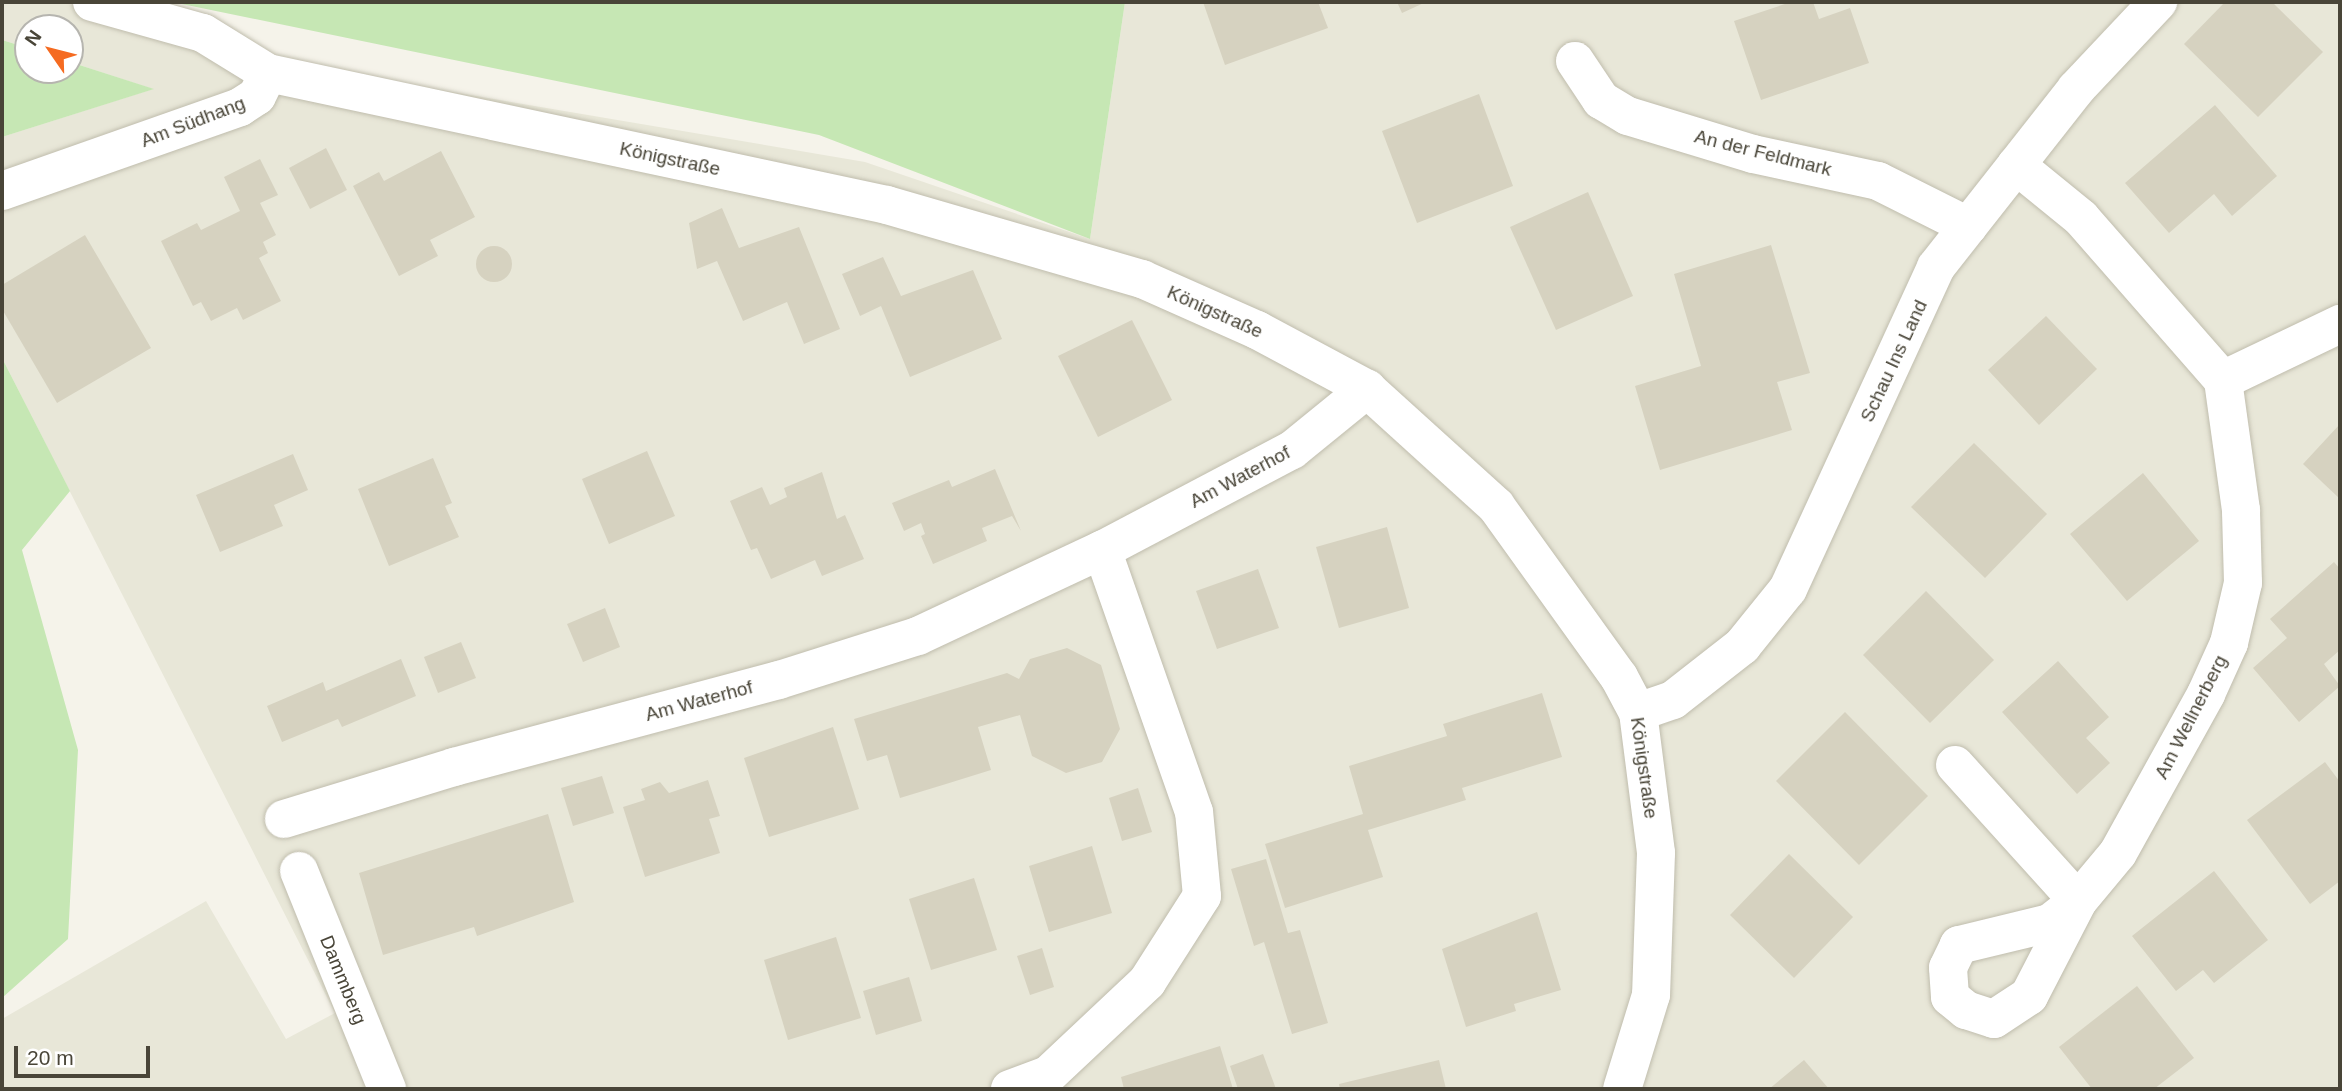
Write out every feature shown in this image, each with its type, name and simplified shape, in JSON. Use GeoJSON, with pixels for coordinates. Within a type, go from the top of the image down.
{"type":"FeatureCollection","features":[{"type":"Feature","properties":{"kind":"street"},"geometry":{"type":"LineString","coordinates":[[92,2],[203,33],[268,73]]}},
{"type":"Feature","properties":{"kind":"street","name":"Schau Ins Land"},"geometry":{"type":"LineString","coordinates":[[1638,712],[1673,700],[1742,646],[1788,589],[1937,267],[2076,89],[2158,2]]}},
{"type":"Feature","properties":{"kind":"street","name":"An der Feldmark"},"geometry":{"type":"LineString","coordinates":[[1575,61],[1601,100],[1628,116],[1753,154],[1878,181],[1968,226]]}},
{"type":"Feature","properties":{"kind":"street","name":"Am Südhang"},"geometry":{"type":"LineString","coordinates":[[2,191],[240,107],[257,96],[268,73]]}},
{"type":"Feature","properties":{"kind":"street","name":"Königstraße"},"geometry":{"type":"LineString","coordinates":[[268,73],[887,205],[1142,279],[1257,330],[1367,389],[1496,506],[1619,677],[1638,712],[1656,853],[1651,995],[1622,1089]]}},
{"type":"Feature","properties":{"kind":"street"},"geometry":{"type":"LineString","coordinates":[[2015,165],[2081,218],[2222,380],[2340,324]]}},
{"type":"Feature","properties":{"kind":"street","name":"Am Wellnerberg"},"geometry":{"type":"LineString","coordinates":[[2078,901],[2029,996],[2009,1012],[1994,1019],[1980,1017],[1950,997],[1948,968],[1959,944],[2050,923],[2078,901],[2118,853],[2206,694],[2229,643],[2243,583],[2242,522],[2222,380]]}},
{"type":"Feature","properties":{"kind":"street","name":"Am Waterhof"},"geometry":{"type":"LineString","coordinates":[[284,819],[918,636],[1102,550],[1292,450],[1367,389]]}},
{"type":"Feature","properties":{"kind":"street"},"geometry":{"type":"LineString","coordinates":[[1010,1089],[1048,1075],[1147,982],[1202,896],[1194,812],[1102,550]]}},
{"type":"Feature","properties":{"kind":"street"},"geometry":{"type":"LineString","coordinates":[[1955,765],[2078,901]]}},
{"type":"Feature","properties":{"kind":"street","name":"Dammberg"},"geometry":{"type":"LineString","coordinates":[[299,872],[387,1089]]}},
{"type":"Feature","properties":{"kind":"shaded area"},"geometry":{"type":"Polygon","coordinates":[[[2,2],[62,2],[282,63],[865,162],[1090,239],[1125,2],[2340,2],[2340,1089],[2,1089],[2,1019],[206,901],[286,1039],[335,1013],[2,358],[2,137],[153,89],[84,67],[84,14],[14,14],[14,44],[2,40],[2,2]]]}},
{"type":"Feature","properties":{"kind":"green space"},"geometry":{"type":"Polygon","coordinates":[[[172,2],[1125,2],[1090,239],[819,135],[172,2]]]}},
{"type":"Feature","properties":{"kind":"green space"},"geometry":{"type":"Polygon","coordinates":[[[2,40],[14,44],[14,84],[84,84],[84,66],[154,89],[2,137],[2,40]]]}},
{"type":"Feature","properties":{"kind":"green space"},"geometry":{"type":"Polygon","coordinates":[[[2,358],[70,491],[22,550],[78,750],[68,939],[2,998],[2,358]]]}},
{"type":"Feature","properties":{"kind":"building"},"geometry":{"type":"Polygon","coordinates":[[[1203,2],[1318,2],[1328,28],[1225,65],[1203,2]]]}},
{"type":"Feature","properties":{"kind":"building"},"geometry":{"type":"Polygon","coordinates":[[[1397,2],[1426,2],[1402,13],[1397,2]]]}},
{"type":"Feature","properties":{"kind":"building"},"geometry":{"type":"Polygon","coordinates":[[[1791,2],[1813,2],[1819,19],[1850,8],[1869,63],[1761,100],[1734,21],[1791,2]]]}},
{"type":"Feature","properties":{"kind":"building"},"geometry":{"type":"Polygon","coordinates":[[[2225,2],[2272,2],[2323,52],[2258,117],[2184,44],[2225,2]]]}},
{"type":"Feature","properties":{"kind":"building"},"geometry":{"type":"Polygon","coordinates":[[[1479,94],[1513,186],[1417,223],[1382,131],[1479,94]]]}},
{"type":"Feature","properties":{"kind":"building"},"geometry":{"type":"Polygon","coordinates":[[[2215,105],[2277,176],[2232,216],[2214,194],[2169,233],[2125,183],[2215,105]]]}},
{"type":"Feature","properties":{"kind":"building"},"geometry":{"type":"Polygon","coordinates":[[[326,148],[347,190],[310,209],[289,168],[326,148]]]}},
{"type":"Feature","properties":{"kind":"building"},"geometry":{"type":"Polygon","coordinates":[[[441,151],[475,217],[430,240],[438,256],[399,276],[353,186],[379,172],[384,181],[441,151]]]}},
{"type":"Feature","properties":{"kind":"building"},"geometry":{"type":"Polygon","coordinates":[[[260,159],[278,195],[260,203],[276,235],[263,242],[268,253],[259,258],[281,301],[243,320],[237,308],[211,321],[201,302],[193,306],[161,241],[197,223],[201,230],[240,211],[224,177],[260,159]]]}},
{"type":"Feature","properties":{"kind":"building"},"geometry":{"type":"Polygon","coordinates":[[[1588,192],[1633,296],[1556,330],[1510,227],[1588,192]]]}},
{"type":"Feature","properties":{"kind":"building"},"geometry":{"type":"Polygon","coordinates":[[[722,208],[739,248],[799,227],[840,329],[804,344],[787,302],[743,321],[717,261],[697,269],[689,223],[722,208]]]}},
{"type":"Feature","properties":{"kind":"building"},"geometry":{"type":"Polygon","coordinates":[[[85,235],[151,348],[57,403],[2,309],[2,285],[85,235]]]}},
{"type":"Feature","properties":{"kind":"building"},"geometry":{"type":"Polygon","coordinates":[[[1771,245],[1810,373],[1777,382],[1792,430],[1660,470],[1635,386],[1701,366],[1674,274],[1771,245]]]}},
{"type":"Feature","properties":{"kind":"building"},"geometry":{"type":"Polygon","coordinates":[[[494,246],[507,251],[512,264],[507,277],[494,282],[481,277],[476,264],[481,251],[494,246]]]}},
{"type":"Feature","properties":{"kind":"building"},"geometry":{"type":"Polygon","coordinates":[[[883,257],[901,296],[973,270],[1002,339],[910,377],[881,306],[860,316],[842,274],[883,257]]]}},
{"type":"Feature","properties":{"kind":"building"},"geometry":{"type":"Polygon","coordinates":[[[2046,316],[2097,369],[2039,425],[1988,370],[2046,316]]]}},
{"type":"Feature","properties":{"kind":"building"},"geometry":{"type":"Polygon","coordinates":[[[1132,320],[1172,400],[1098,437],[1058,356],[1132,320]]]}},
{"type":"Feature","properties":{"kind":"building"},"geometry":{"type":"Polygon","coordinates":[[[2340,424],[2340,499],[2303,464],[2340,424]]]}},
{"type":"Feature","properties":{"kind":"building"},"geometry":{"type":"Polygon","coordinates":[[[1974,443],[2047,514],[1985,578],[1911,507],[1974,443]]]}},
{"type":"Feature","properties":{"kind":"building"},"geometry":{"type":"Polygon","coordinates":[[[647,451],[675,516],[609,544],[582,479],[647,451]]]}},
{"type":"Feature","properties":{"kind":"building"},"geometry":{"type":"Polygon","coordinates":[[[293,454],[308,490],[274,505],[283,526],[220,552],[196,495],[293,454]]]}},
{"type":"Feature","properties":{"kind":"building"},"geometry":{"type":"Polygon","coordinates":[[[433,458],[452,503],[445,506],[459,537],[389,566],[358,489],[433,458]]]}},
{"type":"Feature","properties":{"kind":"building"},"geometry":{"type":"Polygon","coordinates":[[[995,469],[1021,531],[1012,516],[982,528],[987,541],[933,564],[921,536],[925,534],[921,523],[904,531],[892,503],[949,480],[952,487],[995,469]]]}},
{"type":"Feature","properties":{"kind":"building"},"geometry":{"type":"Polygon","coordinates":[[[822,472],[837,519],[845,515],[864,559],[822,576],[815,560],[771,579],[757,548],[751,550],[730,501],[762,487],[770,505],[787,497],[784,488],[822,472]]]}},
{"type":"Feature","properties":{"kind":"building"},"geometry":{"type":"Polygon","coordinates":[[[2143,473],[2199,541],[2127,601],[2070,534],[2143,473]]]}},
{"type":"Feature","properties":{"kind":"building"},"geometry":{"type":"Polygon","coordinates":[[[1387,527],[1409,608],[1339,628],[1316,547],[1387,527]]]}},
{"type":"Feature","properties":{"kind":"building"},"geometry":{"type":"Polygon","coordinates":[[[2334,562],[2340,569],[2340,650],[2324,664],[2340,686],[2299,722],[2253,668],[2287,638],[2270,619],[2334,562]]]}},
{"type":"Feature","properties":{"kind":"building"},"geometry":{"type":"Polygon","coordinates":[[[1258,569],[1279,628],[1217,649],[1196,591],[1258,569]]]}},
{"type":"Feature","properties":{"kind":"building"},"geometry":{"type":"Polygon","coordinates":[[[1926,591],[1994,660],[1930,723],[1863,655],[1926,591]]]}},
{"type":"Feature","properties":{"kind":"building"},"geometry":{"type":"Polygon","coordinates":[[[605,608],[620,647],[583,662],[567,624],[605,608]]]}},
{"type":"Feature","properties":{"kind":"building"},"geometry":{"type":"Polygon","coordinates":[[[461,642],[476,678],[438,693],[424,657],[461,642]]]}},
{"type":"Feature","properties":{"kind":"building"},"geometry":{"type":"Polygon","coordinates":[[[1067,648],[1101,665],[1120,729],[1102,762],[1066,773],[1032,756],[1020,715],[978,727],[991,770],[900,798],[887,755],[867,761],[854,719],[1007,673],[1019,679],[1030,659],[1067,648]]]}},
{"type":"Feature","properties":{"kind":"building"},"geometry":{"type":"Polygon","coordinates":[[[401,659],[416,696],[342,727],[338,719],[282,742],[267,706],[323,682],[326,691],[401,659]]]}},
{"type":"Feature","properties":{"kind":"building"},"geometry":{"type":"Polygon","coordinates":[[[2058,661],[2109,717],[2086,738],[2110,763],[2077,794],[2002,712],[2058,661]]]}},
{"type":"Feature","properties":{"kind":"building"},"geometry":{"type":"Polygon","coordinates":[[[1542,693],[1562,757],[1462,788],[1466,800],[1368,830],[1383,877],[1285,908],[1265,844],[1363,814],[1349,766],[1447,736],[1443,724],[1542,693]]]}},
{"type":"Feature","properties":{"kind":"building"},"geometry":{"type":"Polygon","coordinates":[[[1845,712],[1928,796],[1859,865],[1776,781],[1845,712]]]}},
{"type":"Feature","properties":{"kind":"building"},"geometry":{"type":"Polygon","coordinates":[[[833,727],[859,809],[769,837],[744,758],[833,727]]]}},
{"type":"Feature","properties":{"kind":"building"},"geometry":{"type":"Polygon","coordinates":[[[2325,762],[2340,782],[2340,881],[2310,904],[2247,820],[2325,762]]]}},
{"type":"Feature","properties":{"kind":"building"},"geometry":{"type":"Polygon","coordinates":[[[602,776],[614,813],[573,826],[561,788],[602,776]]]}},
{"type":"Feature","properties":{"kind":"building"},"geometry":{"type":"Polygon","coordinates":[[[708,780],[720,816],[709,819],[720,853],[645,877],[623,807],[645,800],[641,789],[660,782],[669,793],[708,780]]]}},
{"type":"Feature","properties":{"kind":"building"},"geometry":{"type":"Polygon","coordinates":[[[1138,788],[1152,832],[1122,841],[1109,798],[1138,788]]]}},
{"type":"Feature","properties":{"kind":"building"},"geometry":{"type":"Polygon","coordinates":[[[548,814],[574,902],[477,936],[474,927],[383,955],[359,873],[548,814]]]}},
{"type":"Feature","properties":{"kind":"building"},"geometry":{"type":"Polygon","coordinates":[[[1092,846],[1112,913],[1049,932],[1029,866],[1092,846]]]}},
{"type":"Feature","properties":{"kind":"building"},"geometry":{"type":"Polygon","coordinates":[[[1789,854],[1853,917],[1794,978],[1730,915],[1789,854]]]}},
{"type":"Feature","properties":{"kind":"building"},"geometry":{"type":"Polygon","coordinates":[[[1266,859],[1288,933],[1300,930],[1328,1023],[1292,1034],[1264,942],[1254,946],[1231,869],[1266,859]]]}},
{"type":"Feature","properties":{"kind":"building"},"geometry":{"type":"Polygon","coordinates":[[[2214,871],[2268,940],[2214,983],[2203,970],[2176,991],[2132,936],[2214,871]]]}},
{"type":"Feature","properties":{"kind":"building"},"geometry":{"type":"Polygon","coordinates":[[[974,878],[997,950],[931,970],[909,899],[974,878]]]}},
{"type":"Feature","properties":{"kind":"building"},"geometry":{"type":"Polygon","coordinates":[[[1537,912],[1561,990],[1514,1004],[1516,1011],[1466,1027],[1442,949],[1537,912]]]}},
{"type":"Feature","properties":{"kind":"building"},"geometry":{"type":"Polygon","coordinates":[[[836,937],[861,1018],[788,1040],[764,960],[836,937]]]}},
{"type":"Feature","properties":{"kind":"building"},"geometry":{"type":"Polygon","coordinates":[[[1042,948],[1054,987],[1030,995],[1017,956],[1042,948]]]}},
{"type":"Feature","properties":{"kind":"building"},"geometry":{"type":"Polygon","coordinates":[[[909,977],[922,1021],[876,1035],[863,991],[909,977]]]}},
{"type":"Feature","properties":{"kind":"building"},"geometry":{"type":"Polygon","coordinates":[[[2137,986],[2194,1058],[2154,1089],[2092,1089],[2059,1047],[2137,986]]]}},
{"type":"Feature","properties":{"kind":"building"},"geometry":{"type":"Polygon","coordinates":[[[1220,1046],[1233,1089],[1124,1089],[1121,1077],[1220,1046]]]}},
{"type":"Feature","properties":{"kind":"building"},"geometry":{"type":"Polygon","coordinates":[[[1263,1054],[1276,1089],[1238,1089],[1230,1066],[1263,1054]]]}},
{"type":"Feature","properties":{"kind":"building"},"geometry":{"type":"Polygon","coordinates":[[[1439,1060],[1446,1089],[1340,1089],[1339,1084],[1439,1060]]]}},
{"type":"Feature","properties":{"kind":"building"},"geometry":{"type":"Polygon","coordinates":[[[1804,1060],[1829,1089],[1769,1089],[1804,1060]]]}}]}
